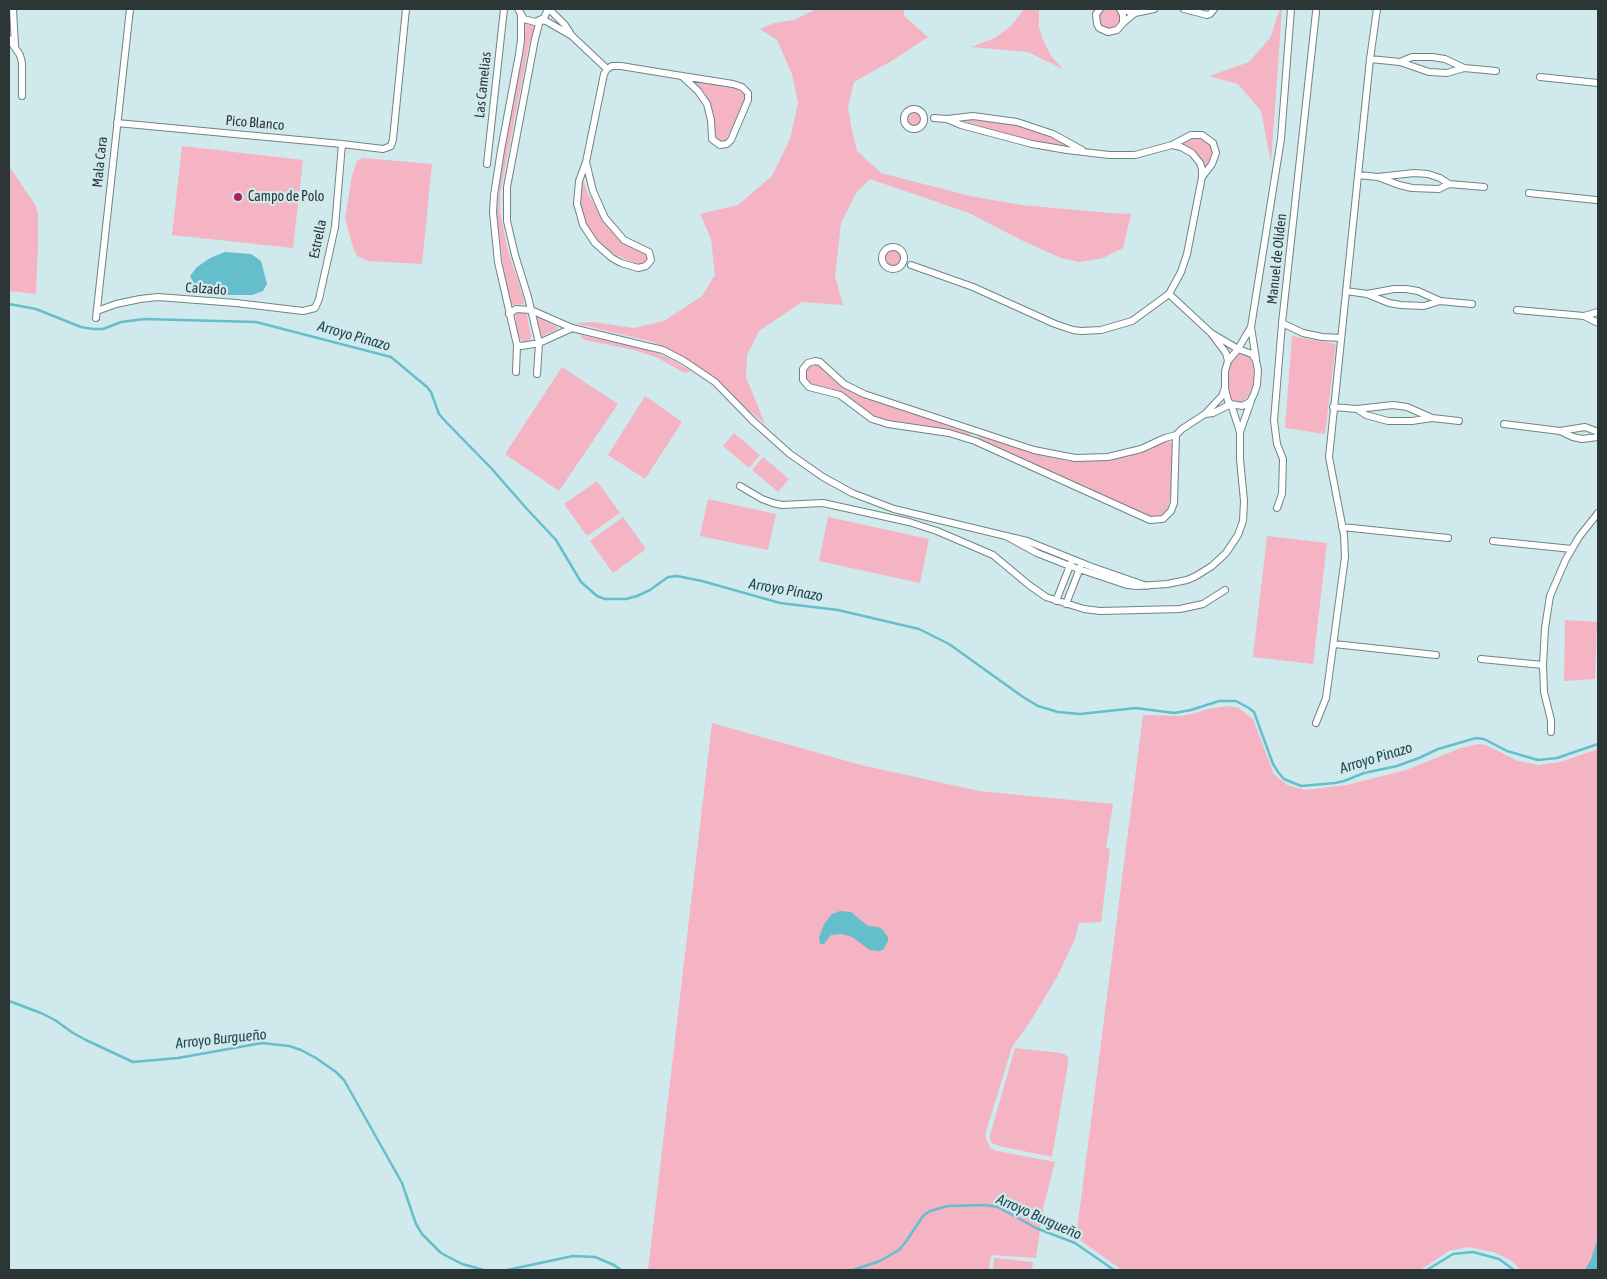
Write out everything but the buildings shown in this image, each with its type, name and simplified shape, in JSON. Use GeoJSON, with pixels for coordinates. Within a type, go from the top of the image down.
{"type":"FeatureCollection","features":[{"type":"Feature","properties":{"kind":"street"},"geometry":{"type":"LineString","coordinates":[[13,9],[15,48]]}},
{"type":"Feature","properties":{"kind":"street","name":"Mala Cara"},"geometry":{"type":"LineString","coordinates":[[96,315],[130,9]]}},
{"type":"Feature","properties":{"kind":"street","name":"Pico Blanco"},"geometry":{"type":"LineString","coordinates":[[117,123],[383,149],[391,146],[406,9]]}},
{"type":"Feature","properties":{"kind":"street","name":"Las Camelias"},"geometry":{"type":"LineString","coordinates":[[487,164],[504,9]]}},
{"type":"Feature","properties":{"kind":"street"},"geometry":{"type":"LineString","coordinates":[[516,372],[517,345],[498,262],[493,212],[501,150],[521,40],[521,16],[518,9]]}},
{"type":"Feature","properties":{"kind":"street"},"geometry":{"type":"LineString","coordinates":[[536,374],[539,343],[510,233],[506,203],[510,167],[535,39],[540,20],[548,9],[566,25],[572,36]]}},
{"type":"Feature","properties":{"kind":"street"},"geometry":{"type":"LineString","coordinates":[[1100,9],[1096,19],[1099,28],[1103,31],[1112,32],[1117,30],[1135,12]]}},
{"type":"Feature","properties":{"kind":"street"},"geometry":{"type":"LineString","coordinates":[[1120,9],[1123,23]]}},
{"type":"Feature","properties":{"kind":"street"},"geometry":{"type":"LineString","coordinates":[[1120,9],[1135,12],[1154,9]]}},
{"type":"Feature","properties":{"kind":"street"},"geometry":{"type":"LineString","coordinates":[[1184,9],[1207,14],[1210,14],[1214,9]]}},
{"type":"Feature","properties":{"kind":"street"},"geometry":{"type":"LineString","coordinates":[[1240,432],[1257,385],[1258,376],[1251,327],[1281,138],[1291,9]]}},
{"type":"Feature","properties":{"kind":"street"},"geometry":{"type":"LineString","coordinates":[[1316,724],[1326,698],[1345,557],[1342,527],[1329,457],[1376,9]]}},
{"type":"Feature","properties":{"kind":"street","name":"Manuel de Oliden"},"geometry":{"type":"LineString","coordinates":[[1277,508],[1282,494],[1283,459],[1277,444],[1274,421],[1282,323],[1316,10]]}},
{"type":"Feature","properties":{"kind":"street"},"geometry":{"type":"LineString","coordinates":[[521,16],[529,22],[546,21],[572,36],[607,69]]}},
{"type":"Feature","properties":{"kind":"street"},"geometry":{"type":"LineString","coordinates":[[9,39],[20,55],[22,63],[22,96]]}},
{"type":"Feature","properties":{"kind":"street"},"geometry":{"type":"LineString","coordinates":[[1400,62],[1412,58],[1432,57],[1464,68],[1496,71]]}},
{"type":"Feature","properties":{"kind":"street"},"geometry":{"type":"LineString","coordinates":[[1370,59],[1400,62],[1428,72],[1446,73],[1464,68]]}},
{"type":"Feature","properties":{"kind":"street"},"geometry":{"type":"LineString","coordinates":[[586,162],[593,190],[605,218],[624,240],[649,252],[650,260],[646,266],[638,268],[629,266],[612,258],[595,243],[583,225],[577,204],[579,181],[586,162],[604,74],[612,66],[621,66],[733,84],[742,87],[748,93],[747,105],[728,144],[720,145],[712,139],[711,120],[706,104],[698,91],[682,76]]}},
{"type":"Feature","properties":{"kind":"street"},"geometry":{"type":"LineString","coordinates":[[1540,76],[1598,83]]}},
{"type":"Feature","properties":{"kind":"street"},"geometry":{"type":"LineString","coordinates":[[934,118],[918,129],[911,129],[904,121],[905,114],[910,109],[917,109],[934,118],[948,119],[973,116],[1017,122],[1053,134],[1085,152]]}},
{"type":"Feature","properties":{"kind":"street"},"geometry":{"type":"LineString","coordinates":[[923,113],[924,124]]}},
{"type":"Feature","properties":{"kind":"street"},"geometry":{"type":"LineString","coordinates":[[948,119],[969,127],[1032,144],[1109,155],[1135,155],[1172,145],[1183,138],[1197,134],[1202,135],[1213,143],[1216,153],[1215,158],[1202,177]]}},
{"type":"Feature","properties":{"kind":"street","name":"Estrella"},"geometry":{"type":"LineString","coordinates":[[314,308],[318,299],[335,227],[342,144]]}},
{"type":"Feature","properties":{"kind":"street"},"geometry":{"type":"LineString","coordinates":[[911,265],[900,250],[893,247],[886,249],[882,255],[883,263],[888,268],[911,265],[973,287],[1055,324],[1081,331],[1112,328],[1132,321],[1169,294],[1184,263],[1202,177],[1200,163],[1192,153],[1172,145]]}},
{"type":"Feature","properties":{"kind":"street"},"geometry":{"type":"LineString","coordinates":[[1358,175],[1378,177],[1414,172],[1434,176],[1449,184],[1484,187]]}},
{"type":"Feature","properties":{"kind":"street"},"geometry":{"type":"LineString","coordinates":[[1378,177],[1399,185],[1426,190],[1439,189],[1449,184]]}},
{"type":"Feature","properties":{"kind":"street"},"geometry":{"type":"LineString","coordinates":[[1529,193],[1597,200]]}},
{"type":"Feature","properties":{"kind":"street"},"geometry":{"type":"LineString","coordinates":[[899,266],[903,262],[903,256]]}},
{"type":"Feature","properties":{"kind":"street"},"geometry":{"type":"LineString","coordinates":[[1367,294],[1394,289],[1406,289],[1418,291],[1440,301],[1472,304]]}},
{"type":"Feature","properties":{"kind":"street"},"geometry":{"type":"LineString","coordinates":[[1346,291],[1367,294],[1389,303],[1400,305],[1424,306],[1440,301]]}},
{"type":"Feature","properties":{"kind":"street"},"geometry":{"type":"LineString","coordinates":[[1169,294],[1211,333],[1226,353],[1228,361]]}},
{"type":"Feature","properties":{"kind":"street","name":"Calzado"},"geometry":{"type":"LineString","coordinates":[[96,315],[116,304],[158,297],[303,311],[314,308]]}},
{"type":"Feature","properties":{"kind":"street"},"geometry":{"type":"LineString","coordinates":[[509,314],[516,309],[531,310],[572,328],[663,350],[684,361],[715,382],[753,421],[790,454],[852,493],[894,508],[1027,541],[1146,586]]}},
{"type":"Feature","properties":{"kind":"street"},"geometry":{"type":"LineString","coordinates":[[1517,310],[1584,316],[1598,312]]}},
{"type":"Feature","properties":{"kind":"street"},"geometry":{"type":"LineString","coordinates":[[1584,316],[1598,323]]}},
{"type":"Feature","properties":{"kind":"street"},"geometry":{"type":"LineString","coordinates":[[1282,323],[1303,333],[1341,338]]}},
{"type":"Feature","properties":{"kind":"street"},"geometry":{"type":"LineString","coordinates":[[1176,435],[1174,502],[1167,516],[1157,520],[1142,518],[975,441],[949,433],[888,424],[872,419],[840,395],[810,387],[803,380],[803,369],[808,363],[820,362],[844,384],[858,391],[1034,450],[1056,456],[1075,458],[1108,457],[1141,449],[1176,435],[1205,414],[1222,396],[1228,361],[1238,349],[1251,327]]}},
{"type":"Feature","properties":{"kind":"street"},"geometry":{"type":"LineString","coordinates":[[517,345],[539,343],[572,328]]}},
{"type":"Feature","properties":{"kind":"street"},"geometry":{"type":"LineString","coordinates":[[1211,333],[1238,349],[1249,352],[1256,360]]}},
{"type":"Feature","properties":{"kind":"street"},"geometry":{"type":"LineString","coordinates":[[1006,536],[1038,553],[1079,570],[1127,585],[1146,586],[1178,582],[1196,576],[1220,560],[1241,528],[1244,512],[1240,432],[1224,389]]}},
{"type":"Feature","properties":{"kind":"street"},"geometry":{"type":"LineString","coordinates":[[1205,414],[1213,413],[1231,404],[1246,405],[1252,399]]}},
{"type":"Feature","properties":{"kind":"street"},"geometry":{"type":"LineString","coordinates":[[1333,407],[1357,409],[1393,405],[1407,407],[1432,418]]}},
{"type":"Feature","properties":{"kind":"street"},"geometry":{"type":"LineString","coordinates":[[1357,409],[1366,415],[1388,421],[1412,422],[1432,418],[1458,420]]}},
{"type":"Feature","properties":{"kind":"street"},"geometry":{"type":"LineString","coordinates":[[1504,424],[1560,431],[1582,439],[1598,437]]}},
{"type":"Feature","properties":{"kind":"street"},"geometry":{"type":"LineString","coordinates":[[1560,431],[1585,427],[1598,432]]}},
{"type":"Feature","properties":{"kind":"street"},"geometry":{"type":"LineString","coordinates":[[975,441],[978,431]]}},
{"type":"Feature","properties":{"kind":"street"},"geometry":{"type":"LineString","coordinates":[[740,486],[773,503],[823,503],[909,522],[943,533],[993,555],[1038,592],[1066,604],[1100,611],[1180,609],[1196,607],[1225,590]]}},
{"type":"Feature","properties":{"kind":"street"},"geometry":{"type":"LineString","coordinates":[[1551,732],[1551,720],[1544,692],[1543,665],[1545,628],[1550,596],[1572,549],[1586,527],[1598,513]]}},
{"type":"Feature","properties":{"kind":"street"},"geometry":{"type":"LineString","coordinates":[[1342,527],[1448,538]]}},
{"type":"Feature","properties":{"kind":"street"},"geometry":{"type":"LineString","coordinates":[[1493,541],[1572,549]]}},
{"type":"Feature","properties":{"kind":"street"},"geometry":{"type":"LineString","coordinates":[[1056,601],[1072,559]]}},
{"type":"Feature","properties":{"kind":"street"},"geometry":{"type":"LineString","coordinates":[[1066,604],[1082,563]]}},
{"type":"Feature","properties":{"kind":"street"},"geometry":{"type":"LineString","coordinates":[[1334,644],[1436,654]]}},
{"type":"Feature","properties":{"kind":"street"},"geometry":{"type":"LineString","coordinates":[[1481,659],[1543,665]]}},
{"type":"Feature","properties":{"kind":"shaded area"},"geometry":{"type":"Polygon","coordinates":[[[1109,8],[1119,15],[1120,19],[1113,29],[1109,30],[1099,23],[1098,19],[1105,9],[1109,8]]]}},
{"type":"Feature","properties":{"kind":"shaded area"},"geometry":{"type":"Polygon","coordinates":[[[816,9],[903,9],[905,17],[928,37],[854,82],[848,107],[857,151],[881,173],[970,196],[1021,205],[1131,214],[1123,248],[1103,258],[1079,262],[1061,258],[969,213],[870,179],[856,193],[841,223],[835,276],[843,305],[802,302],[759,331],[747,355],[746,377],[765,424],[685,358],[653,342],[574,323],[593,322],[634,328],[664,321],[702,296],[715,275],[711,239],[700,214],[738,205],[772,176],[790,139],[798,103],[792,74],[777,40],[760,29],[774,23],[794,20],[816,9]]]}},
{"type":"Feature","properties":{"kind":"shaded area"},"geometry":{"type":"Polygon","coordinates":[[[1024,9],[1039,9],[1039,27],[1043,40],[1051,56],[1063,69],[1028,52],[971,47],[995,38],[1011,26],[1024,9]]]}},
{"type":"Feature","properties":{"kind":"shaded area"},"geometry":{"type":"Polygon","coordinates":[[[1280,9],[1282,9],[1271,163],[1261,111],[1238,84],[1209,76],[1249,62],[1270,38],[1280,9]]]}},
{"type":"Feature","properties":{"kind":"shaded area"},"geometry":{"type":"Polygon","coordinates":[[[526,24],[535,26],[529,45],[500,194],[500,212],[508,251],[524,299],[524,304],[511,305],[503,266],[497,215],[500,172],[524,46],[526,24]]]}},
{"type":"Feature","properties":{"kind":"shaded area"},"geometry":{"type":"Polygon","coordinates":[[[696,81],[733,86],[744,94],[745,100],[726,140],[717,139],[714,114],[705,93],[695,83],[696,81]]]}},
{"type":"Feature","properties":{"kind":"shaded area"},"geometry":{"type":"Polygon","coordinates":[[[914,111],[920,113],[922,119],[920,125],[914,127],[908,125],[906,119],[908,113],[914,111]]]}},
{"type":"Feature","properties":{"kind":"shaded area"},"geometry":{"type":"Polygon","coordinates":[[[961,118],[985,119],[1013,124],[1059,140],[1066,146],[1029,140],[959,120],[961,118]]]}},
{"type":"Feature","properties":{"kind":"shaded area"},"geometry":{"type":"Polygon","coordinates":[[[1200,137],[1211,145],[1212,150],[1212,159],[1204,168],[1197,155],[1187,146],[1179,143],[1189,138],[1200,137]]]}},
{"type":"Feature","properties":{"kind":"shaded area","name":"Campo de Polo"},"geometry":{"type":"Polygon","coordinates":[[[182,146],[303,160],[293,248],[172,235],[182,146]]]}},
{"type":"Feature","properties":{"kind":"shaded area"},"geometry":{"type":"Polygon","coordinates":[[[363,158],[432,164],[422,264],[368,261],[357,256],[345,219],[352,176],[357,161],[363,158]]]}},
{"type":"Feature","properties":{"kind":"shaded area"},"geometry":{"type":"Polygon","coordinates":[[[9,166],[36,206],[38,215],[36,294],[9,291],[9,166]]]}},
{"type":"Feature","properties":{"kind":"shaded area"},"geometry":{"type":"Polygon","coordinates":[[[582,181],[597,209],[625,243],[646,252],[648,256],[645,262],[638,264],[630,261],[612,253],[598,243],[588,228],[580,204],[582,181]]]}},
{"type":"Feature","properties":{"kind":"shaded area"},"geometry":{"type":"Polygon","coordinates":[[[893,250],[899,252],[901,258],[899,264],[893,266],[887,264],[885,258],[887,252],[893,250]]]}},
{"type":"Feature","properties":{"kind":"shaded area"},"geometry":{"type":"Polygon","coordinates":[[[518,312],[524,312],[527,315],[531,337],[530,340],[525,342],[521,340],[518,334],[515,315],[518,312]]]}},
{"type":"Feature","properties":{"kind":"shaded area"},"geometry":{"type":"Polygon","coordinates":[[[538,317],[558,329],[542,336],[536,319],[538,317]]]}},
{"type":"Feature","properties":{"kind":"shaded area"},"geometry":{"type":"Polygon","coordinates":[[[581,335],[646,349],[669,358],[691,371],[686,373],[658,358],[634,350],[585,340],[581,338],[581,335]]]}},
{"type":"Feature","properties":{"kind":"shaded area"},"geometry":{"type":"Polygon","coordinates":[[[1292,336],[1336,344],[1325,434],[1285,428],[1292,336]]]}},
{"type":"Feature","properties":{"kind":"shaded area"},"geometry":{"type":"Polygon","coordinates":[[[1238,353],[1249,355],[1252,360],[1254,373],[1253,386],[1249,395],[1242,403],[1236,403],[1229,397],[1227,390],[1228,369],[1234,356],[1238,353]]]}},
{"type":"Feature","properties":{"kind":"shaded area"},"geometry":{"type":"Polygon","coordinates":[[[816,364],[821,366],[843,388],[961,428],[971,434],[969,437],[932,427],[877,418],[833,389],[808,383],[805,372],[808,367],[816,364]]]}},
{"type":"Feature","properties":{"kind":"shaded area"},"geometry":{"type":"Polygon","coordinates":[[[562,367],[618,404],[559,491],[505,454],[562,367]]]}},
{"type":"Feature","properties":{"kind":"shaded area"},"geometry":{"type":"Polygon","coordinates":[[[645,396],[682,422],[645,479],[608,455],[645,396]]]}},
{"type":"Feature","properties":{"kind":"shaded area"},"geometry":{"type":"Polygon","coordinates":[[[734,433],[760,455],[749,468],[723,446],[734,433]]]}},
{"type":"Feature","properties":{"kind":"shaded area"},"geometry":{"type":"Polygon","coordinates":[[[980,436],[1067,461],[1096,461],[1130,455],[1168,441],[1171,442],[1173,445],[1172,486],[1168,509],[1164,514],[1155,517],[1144,515],[982,441],[979,438],[980,436]]]}},
{"type":"Feature","properties":{"kind":"shaded area"},"geometry":{"type":"Polygon","coordinates":[[[763,457],[789,479],[778,492],[752,470],[763,457]]]}},
{"type":"Feature","properties":{"kind":"shaded area"},"geometry":{"type":"Polygon","coordinates":[[[597,481],[620,513],[587,536],[564,504],[597,481]]]}},
{"type":"Feature","properties":{"kind":"shaded area"},"geometry":{"type":"Polygon","coordinates":[[[708,499],[776,514],[768,550],[700,536],[708,499]]]}},
{"type":"Feature","properties":{"kind":"shaded area"},"geometry":{"type":"Polygon","coordinates":[[[623,517],[646,549],[613,573],[590,541],[623,517]]]}},
{"type":"Feature","properties":{"kind":"shaded area"},"geometry":{"type":"Polygon","coordinates":[[[828,517],[929,539],[920,583],[819,561],[828,517]]]}},
{"type":"Feature","properties":{"kind":"shaded area"},"geometry":{"type":"Polygon","coordinates":[[[1267,536],[1327,543],[1313,664],[1253,657],[1267,536]]]}},
{"type":"Feature","properties":{"kind":"shaded area"},"geometry":{"type":"Polygon","coordinates":[[[1565,620],[1597,622],[1595,679],[1564,681],[1565,620]]]}},
{"type":"Feature","properties":{"kind":"shaded area"},"geometry":{"type":"Polygon","coordinates":[[[1227,706],[1239,708],[1253,719],[1274,774],[1287,785],[1305,790],[1347,785],[1406,770],[1461,748],[1478,744],[1486,745],[1518,761],[1538,765],[1560,762],[1598,749],[1598,1270],[1521,1270],[1512,1261],[1494,1252],[1467,1247],[1449,1251],[1420,1270],[1122,1270],[1076,1238],[1143,715],[1181,716],[1227,706]]]}},
{"type":"Feature","properties":{"kind":"shaded area"},"geometry":{"type":"Polygon","coordinates":[[[712,723],[861,765],[979,791],[1113,804],[1106,848],[1110,849],[1101,922],[1079,923],[1075,939],[1057,977],[1030,1022],[1012,1047],[985,1135],[990,1148],[997,1151],[1055,1162],[1043,1208],[1036,1258],[991,1255],[989,1270],[648,1270],[712,723]]]}},
{"type":"Feature","properties":{"kind":"shaded area"},"geometry":{"type":"Polygon","coordinates":[[[1015,1048],[1061,1053],[1068,1058],[1052,1157],[999,1146],[990,1140],[1015,1048]]]}},
{"type":"Feature","properties":{"kind":"shaded area"},"geometry":{"type":"Polygon","coordinates":[[[994,1258],[1033,1262],[1032,1270],[993,1270],[994,1258]]]}},
{"type":"Feature","properties":{"kind":"water"},"geometry":{"type":"Polygon","coordinates":[[[225,252],[251,254],[261,261],[267,284],[263,291],[252,295],[217,295],[208,293],[194,284],[190,276],[197,267],[210,258],[225,252]]]}},
{"type":"Feature","properties":{"kind":"water"},"geometry":{"type":"Polygon","coordinates":[[[840,911],[851,912],[868,926],[882,929],[888,937],[883,950],[870,950],[852,937],[842,934],[831,935],[824,944],[820,944],[819,938],[824,924],[832,914],[840,911]]]}},
{"type":"Feature","properties":{"kind":"water"},"geometry":{"type":"Polygon","coordinates":[[[1598,1238],[1598,1270],[1585,1270],[1591,1259],[1598,1238]]]}},
{"type":"Feature","properties":{"kind":"waterway","name":"Arroyo Pinazo"},"geometry":{"type":"LineString","coordinates":[[9,304],[36,309],[81,327],[93,329],[103,329],[121,322],[144,319],[256,322],[391,357],[427,387],[431,392],[439,414],[556,540],[581,582],[597,596],[605,599],[626,599],[637,596],[650,590],[668,577],[677,576],[702,581],[780,603],[838,610],[919,629],[949,644],[1038,706],[1058,712],[1080,714],[1136,708],[1174,713],[1219,701],[1236,701],[1254,712],[1273,764],[1278,772],[1284,779],[1301,786],[1344,781],[1364,773],[1397,766],[1438,749],[1476,738],[1484,739],[1507,751],[1538,760],[1557,758],[1598,744]]}},
{"type":"Feature","properties":{"kind":"waterway","name":"Arroyo Burgueño"},"geometry":{"type":"LineString","coordinates":[[9,1001],[41,1013],[86,1040],[133,1062],[178,1058],[262,1043],[289,1046],[316,1058],[344,1080],[402,1183],[416,1224],[422,1234],[441,1253],[462,1264],[484,1270]]}},
{"type":"Feature","properties":{"kind":"waterway","name":"Arroyo Burgueño"},"geometry":{"type":"LineString","coordinates":[[853,1270],[880,1261],[899,1250],[923,1216],[930,1211],[948,1206],[985,1205],[998,1207],[1036,1228],[1075,1243],[1114,1270]]}},
{"type":"Feature","properties":{"kind":"waterway","name":"Arroyo Burgueño"},"geometry":{"type":"LineString","coordinates":[[1427,1270],[1453,1254],[1473,1252],[1499,1259],[1514,1270]]}},
{"type":"Feature","properties":{"kind":"waterway","name":"Arroyo Burgueño"},"geometry":{"type":"LineString","coordinates":[[507,1270],[573,1256],[595,1257],[621,1270]]}},
{"type":"Feature","properties":{"kind":"place","name":"Campo de Polo"},"geometry":{"type":"Point","coordinates":[238,197]}}]}
